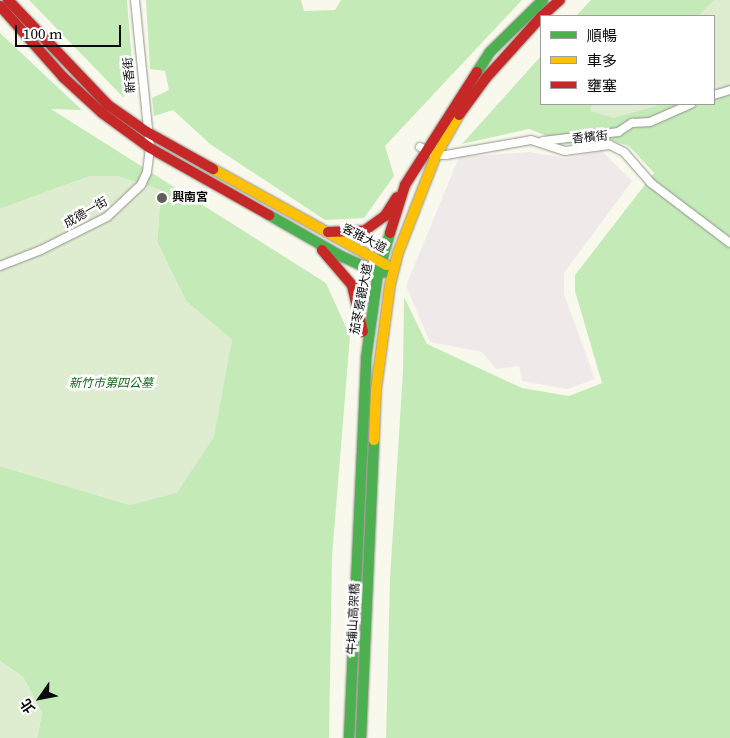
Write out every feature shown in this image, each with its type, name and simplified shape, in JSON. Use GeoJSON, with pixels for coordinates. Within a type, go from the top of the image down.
{"type":"FeatureCollection","features":[{"type":"Feature","properties":{"kind":"street","name":"客雅大道"},"geometry":{"type":"LineString","coordinates":[[8,0],[108,105],[147,132],[322,232],[382,261],[394,272]]}},
{"type":"Feature","properties":{"kind":"street","name":"新香街"},"geometry":{"type":"LineString","coordinates":[[135,0],[150,148]]}},
{"type":"Feature","properties":{"kind":"street","name":"茄苳景觀大道"},"geometry":{"type":"LineString","coordinates":[[361,502],[366,359],[378,273],[405,185],[490,52],[543,0]]}},
{"type":"Feature","properties":{"kind":"street","name":"茄苳景觀大道"},"geometry":{"type":"LineString","coordinates":[[543,15],[560,0]]}},
{"type":"Feature","properties":{"kind":"street","name":"客雅大道"},"geometry":{"type":"LineString","coordinates":[[0,6],[63,77],[102,113],[150,148],[314,242],[378,273],[394,272]]}},
{"type":"Feature","properties":{"kind":"street","name":"茄苳景觀大道"},"geometry":{"type":"LineString","coordinates":[[372,502],[376,390],[384,315],[428,151],[458,116],[486,78],[540,18]]}},
{"type":"Feature","properties":{"kind":"street"},"geometry":{"type":"LineString","coordinates":[[715,96],[730,90]]}},
{"type":"Feature","properties":{"kind":"street"},"geometry":{"type":"LineString","coordinates":[[531,140],[566,140],[618,132],[632,123],[650,122],[689,105]]}},
{"type":"Feature","properties":{"kind":"street","name":"香檳街"},"geometry":{"type":"LineString","coordinates":[[428,151],[531,140],[565,151],[610,145],[619,148],[651,183],[730,243]]}},
{"type":"Feature","properties":{"kind":"street","name":"成德一街"},"geometry":{"type":"LineString","coordinates":[[0,266],[78,233],[128,200],[147,172],[150,148]]}},
{"type":"Feature","properties":{"kind":"street"},"geometry":{"type":"LineString","coordinates":[[322,232],[364,232],[385,216],[405,185]]}},
{"type":"Feature","properties":{"kind":"street"},"geometry":{"type":"LineString","coordinates":[[314,242],[352,285],[363,322],[366,359]]}},
{"type":"Feature","properties":{"kind":"street","name":"牛埔山高架橋"},"geometry":{"type":"LineString","coordinates":[[349,738],[361,502]]}},
{"type":"Feature","properties":{"kind":"street","name":"牛埔山高架橋"},"geometry":{"type":"LineString","coordinates":[[361,738],[372,502]]}},
{"type":"Feature","properties":{"kind":"shaded area"},"geometry":{"type":"Polygon","coordinates":[[[602,151],[632,181],[564,273],[564,294],[595,379],[568,389],[522,381],[519,366],[496,369],[482,352],[430,342],[406,286],[459,157],[529,152],[566,158],[602,151]]]}},
{"type":"Feature","properties":{"kind":"green space"},"geometry":{"type":"Polygon","coordinates":[[[29,0],[127,0],[134,87],[123,97],[29,0]]]}},
{"type":"Feature","properties":{"kind":"green space"},"geometry":{"type":"Polygon","coordinates":[[[146,0],[301,0],[304,11],[335,10],[341,0],[522,0],[385,146],[394,176],[364,218],[325,220],[210,144],[173,110],[154,116],[152,98],[169,90],[165,71],[150,69],[146,0]]]}},
{"type":"Feature","properties":{"kind":"green space"},"geometry":{"type":"Polygon","coordinates":[[[591,0],[730,0],[730,738],[386,738],[390,579],[403,370],[404,297],[427,344],[522,388],[569,396],[602,383],[575,291],[575,275],[654,173],[629,146],[603,138],[567,144],[529,129],[462,144],[540,57],[540,105],[715,105],[715,15],[577,15],[591,0]]]}},
{"type":"Feature","properties":{"kind":"green space"},"geometry":{"type":"Polygon","coordinates":[[[714,0],[730,0],[730,85],[715,90],[715,15],[699,15],[714,0]]]}},
{"type":"Feature","properties":{"kind":"green space"},"geometry":{"type":"Polygon","coordinates":[[[0,33],[82,110],[51,109],[326,283],[350,336],[332,557],[329,738],[37,738],[42,713],[23,677],[0,661],[0,466],[130,505],[232,340],[186,301],[157,242],[161,190],[90,176],[0,209],[0,33]]]}},
{"type":"Feature","properties":{"kind":"green space"},"geometry":{"type":"Polygon","coordinates":[[[592,105],[660,105],[613,118],[590,111],[592,105]]]}},
{"type":"Feature","properties":{"kind":"green space","name":"新竹市第四公墓"},"geometry":{"type":"Polygon","coordinates":[[[90,176],[118,176],[161,190],[157,242],[186,301],[232,340],[214,437],[177,493],[130,505],[0,466],[0,209],[90,176]]]}},
{"type":"Feature","properties":{"kind":"green space"},"geometry":{"type":"Polygon","coordinates":[[[0,661],[23,677],[42,713],[37,738],[0,738],[0,661]]]}},
{"type":"Feature","properties":{"kind":"traffic: fast"},"geometry":{"type":"LineString","coordinates":[[477,72],[490,52],[543,0]]}},
{"type":"Feature","properties":{"kind":"traffic: fast"},"geometry":{"type":"LineString","coordinates":[[269,215],[341,256],[378,273],[385,272]]}},
{"type":"Feature","properties":{"kind":"traffic: fast"},"geometry":{"type":"LineString","coordinates":[[349,738],[366,359],[378,273],[390,233]]}},
{"type":"Feature","properties":{"kind":"traffic: fast"},"geometry":{"type":"LineString","coordinates":[[361,738],[374,440]]}},
{"type":"Feature","properties":{"kind":"traffic: slow"},"geometry":{"type":"LineString","coordinates":[[374,440],[376,390],[390,285],[398,253],[436,155],[459,115]]}},
{"type":"Feature","properties":{"kind":"traffic: slow"},"geometry":{"type":"LineString","coordinates":[[213,169],[386,265]]}},
{"type":"Feature","properties":{"kind":"traffic: jam"},"geometry":{"type":"LineString","coordinates":[[8,0],[108,105],[147,132],[213,169]]}},
{"type":"Feature","properties":{"kind":"traffic: jam"},"geometry":{"type":"LineString","coordinates":[[543,15],[560,0]]}},
{"type":"Feature","properties":{"kind":"traffic: jam"},"geometry":{"type":"LineString","coordinates":[[0,6],[63,77],[102,113],[150,148],[269,215]]}},
{"type":"Feature","properties":{"kind":"traffic: jam"},"geometry":{"type":"LineString","coordinates":[[459,115],[486,78],[540,18]]}},
{"type":"Feature","properties":{"kind":"traffic: jam"},"geometry":{"type":"LineString","coordinates":[[390,233],[405,185],[477,72]]}},
{"type":"Feature","properties":{"kind":"traffic: jam"},"geometry":{"type":"LineString","coordinates":[[328,232],[364,231],[385,216],[397,197]]}},
{"type":"Feature","properties":{"kind":"traffic: jam"},"geometry":{"type":"LineString","coordinates":[[322,250],[352,285],[363,332]]}},
{"type":"Feature","properties":{"kind":"place","name":"興南宮"},"geometry":{"type":"Point","coordinates":[162,198]}}]}
